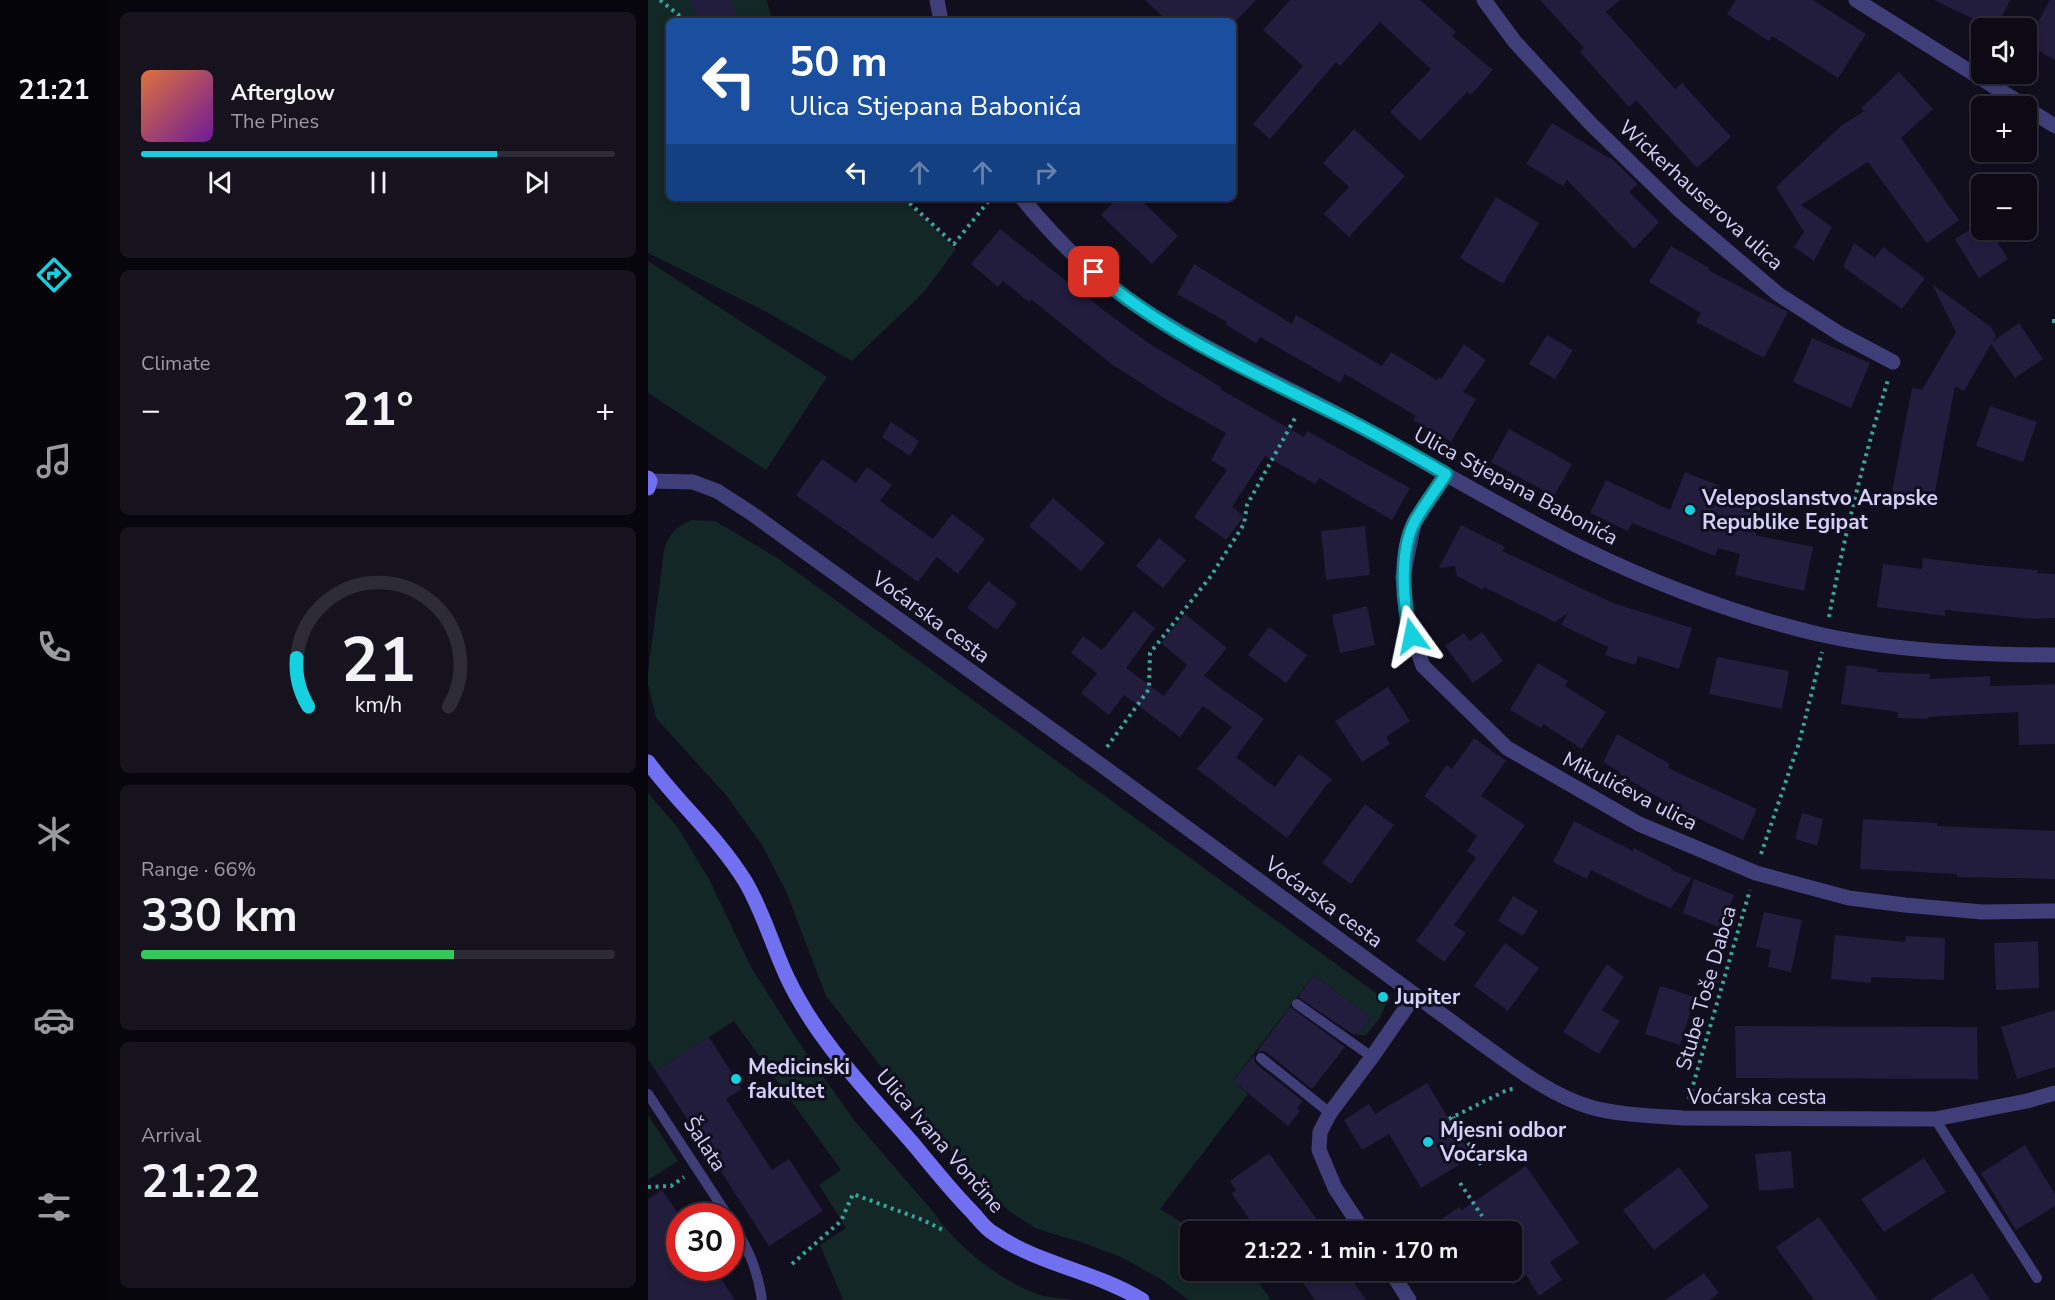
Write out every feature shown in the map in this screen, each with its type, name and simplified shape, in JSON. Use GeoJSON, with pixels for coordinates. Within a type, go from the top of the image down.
{"type":"FeatureCollection","features":[{"type":"Feature","properties":{"kind":"main road","name":"Ulica Ivana Vončine"},"geometry":{"type":"LineString","coordinates":[[648,762],[660,779],[719,846],[746,883],[764,919],[787,977],[817,1029],[954,1194],[991,1232],[1024,1252],[1089,1275],[1142,1300]]}},
{"type":"Feature","properties":{"kind":"street"},"geometry":{"type":"LineString","coordinates":[[937,0],[940,18]]}},
{"type":"Feature","properties":{"kind":"street","name":"Wickerhauserova ulica"},"geometry":{"type":"LineString","coordinates":[[1484,0],[1515,42],[1590,123],[1678,209],[1778,294],[1840,334],[1893,362]]}},
{"type":"Feature","properties":{"kind":"street"},"geometry":{"type":"LineString","coordinates":[[1856,0],[2009,96]]}},
{"type":"Feature","properties":{"kind":"street"},"geometry":{"type":"LineString","coordinates":[[2037,114],[2055,126]]}},
{"type":"Feature","properties":{"kind":"street","name":"Ulica Stjepana Babonića"},"geometry":{"type":"LineString","coordinates":[[1024,201],[1043,224],[1080,260],[1108,284],[1152,315],[1221,356],[1341,416],[1515,513],[1585,549],[1651,579],[1751,614],[1820,634],[1873,644],[2004,654],[2055,655]]}},
{"type":"Feature","properties":{"kind":"street","name":"Mikulićeva ulica"},"geometry":{"type":"LineString","coordinates":[[1446,474],[1414,523],[1403,577],[1407,620],[1423,666],[1507,748],[1639,824],[1756,873],[1849,898],[1982,912],[2055,912]]}},
{"type":"Feature","properties":{"kind":"street","name":"Voćarska cesta"},"geometry":{"type":"LineString","coordinates":[[649,482],[693,482],[717,491],[751,513],[1521,1071],[1552,1090],[1592,1108],[1683,1118],[1935,1119],[2027,1101],[2055,1093]]}},
{"type":"Feature","properties":{"kind":"street"},"geometry":{"type":"LineString","coordinates":[[1357,1221],[1335,1188],[1319,1150],[1320,1132],[1330,1113],[1415,995]]}},
{"type":"Feature","properties":{"kind":"street"},"geometry":{"type":"LineString","coordinates":[[1397,1281],[1409,1300]]}},
{"type":"Feature","properties":{"kind":"lane"},"geometry":{"type":"LineString","coordinates":[[1297,1004],[1372,1057]]}},
{"type":"Feature","properties":{"kind":"lane"},"geometry":{"type":"LineString","coordinates":[[1261,1058],[1330,1113]]}},
{"type":"Feature","properties":{"kind":"lane","name":"Šalata"},"geometry":{"type":"LineString","coordinates":[[648,1094],[720,1203]]}},
{"type":"Feature","properties":{"kind":"lane"},"geometry":{"type":"LineString","coordinates":[[1935,1119],[2037,1278]]}},
{"type":"Feature","properties":{"kind":"lane","name":"Šalata"},"geometry":{"type":"LineString","coordinates":[[744,1243],[758,1274],[762,1300]]}},
{"type":"Feature","properties":{"kind":"path"},"geometry":{"type":"LineString","coordinates":[[660,0],[682,18]]}},
{"type":"Feature","properties":{"kind":"path"},"geometry":{"type":"LineString","coordinates":[[907,201],[954,244],[989,201]]}},
{"type":"Feature","properties":{"kind":"path"},"geometry":{"type":"LineString","coordinates":[[1829,618],[1870,443],[1893,362]]}},
{"type":"Feature","properties":{"kind":"path"},"geometry":{"type":"LineString","coordinates":[[1109,745],[1149,689],[1150,653],[1210,576],[1244,524],[1247,505],[1295,418]]}},
{"type":"Feature","properties":{"kind":"path"},"geometry":{"type":"LineString","coordinates":[[1759,859],[1799,743],[1820,662]]}},
{"type":"Feature","properties":{"kind":"path","name":"Stube Toše Dabca"},"geometry":{"type":"LineString","coordinates":[[1690,1095],[1750,888]]}},
{"type":"Feature","properties":{"kind":"path"},"geometry":{"type":"LineString","coordinates":[[1483,1168],[1451,1118],[1507,1090],[1518,1089]]}},
{"type":"Feature","properties":{"kind":"path"},"geometry":{"type":"LineString","coordinates":[[648,1187],[671,1186],[698,1168]]}},
{"type":"Feature","properties":{"kind":"path"},"geometry":{"type":"LineString","coordinates":[[1460,1183],[1482,1216]]}},
{"type":"Feature","properties":{"kind":"path"},"geometry":{"type":"LineString","coordinates":[[792,1264],[841,1221],[853,1194],[923,1220],[943,1230]]}},
{"type":"Feature","properties":{"kind":"green space"},"geometry":{"type":"Polygon","coordinates":[[[648,0],[767,0],[771,18],[666,18],[666,201],[905,201],[956,249],[923,293],[852,361],[761,309],[648,253],[648,0]]]}},
{"type":"Feature","properties":{"kind":"green space"},"geometry":{"type":"Polygon","coordinates":[[[648,261],[827,377],[766,470],[648,393],[648,261]]]}},
{"type":"Feature","properties":{"kind":"green space"},"geometry":{"type":"Polygon","coordinates":[[[692,520],[715,521],[779,559],[1387,1001],[1380,1018],[1366,1035],[1358,1035],[1371,1018],[1314,975],[1233,1081],[1248,1094],[1160,1209],[1180,1221],[1180,1281],[1258,1281],[1271,1300],[1189,1300],[1162,1280],[1121,1257],[1037,1229],[1010,1212],[976,1179],[899,1090],[826,996],[786,891],[762,845],[726,795],[656,718],[648,684],[648,672],[664,551],[668,540],[681,525],[692,520]]]}},
{"type":"Feature","properties":{"kind":"green space"},"geometry":{"type":"Polygon","coordinates":[[[648,793],[678,828],[709,879],[751,967],[796,1038],[854,1120],[968,1251],[1011,1282],[1044,1296],[1072,1300],[843,1300],[820,1245],[846,1228],[819,1185],[841,1170],[734,1021],[656,1071],[648,1059],[648,793]]]}},
{"type":"Feature","properties":{"kind":"green space"},"geometry":{"type":"Polygon","coordinates":[[[648,1115],[678,1161],[648,1180],[648,1115]]]}},
{"type":"Feature","properties":{"kind":"building"},"geometry":{"type":"Polygon","coordinates":[[[689,0],[730,0],[739,18],[698,18],[689,0]]]}},
{"type":"Feature","properties":{"kind":"building"},"geometry":{"type":"Polygon","coordinates":[[[1145,0],[1256,0],[1236,21],[1236,18],[1164,18],[1145,0]]]}},
{"type":"Feature","properties":{"kind":"building"},"geometry":{"type":"Polygon","coordinates":[[[1290,0],[1420,0],[1456,32],[1452,36],[1493,70],[1471,95],[1467,92],[1420,141],[1390,112],[1431,69],[1380,22],[1340,66],[1336,62],[1270,139],[1253,124],[1303,66],[1263,30],[1290,0]]]}},
{"type":"Feature","properties":{"kind":"building"},"geometry":{"type":"Polygon","coordinates":[[[1540,0],[1620,0],[1606,12],[1675,89],[1682,83],[1731,137],[1697,168],[1636,100],[1629,107],[1580,52],[1584,48],[1540,0]]]}},
{"type":"Feature","properties":{"kind":"building"},"geometry":{"type":"Polygon","coordinates":[[[1736,0],[1813,0],[1866,34],[1838,78],[1772,36],[1769,41],[1727,14],[1736,0]]]}},
{"type":"Feature","properties":{"kind":"building"},"geometry":{"type":"Polygon","coordinates":[[[1934,0],[2010,0],[2001,18],[1971,18],[1934,0]]]}},
{"type":"Feature","properties":{"kind":"building"},"geometry":{"type":"Polygon","coordinates":[[[2050,0],[2055,0],[2055,60],[2037,50],[2037,24],[2050,0]]]}},
{"type":"Feature","properties":{"kind":"building"},"geometry":{"type":"Polygon","coordinates":[[[1899,72],[1933,109],[1901,138],[1959,220],[1927,243],[1868,162],[1801,205],[1832,227],[1814,261],[1794,247],[1804,232],[1776,187],[1841,126],[1864,111],[1861,108],[1899,72]]]}},
{"type":"Feature","properties":{"kind":"building"},"geometry":{"type":"Polygon","coordinates":[[[1552,123],[1610,157],[1638,184],[1629,192],[1659,222],[1634,249],[1567,180],[1563,186],[1526,164],[1552,123]]]}},
{"type":"Feature","properties":{"kind":"building"},"geometry":{"type":"Polygon","coordinates":[[[1354,129],[1405,176],[1349,237],[1324,214],[1349,187],[1323,163],[1354,129]]]}},
{"type":"Feature","properties":{"kind":"building"},"geometry":{"type":"Polygon","coordinates":[[[1496,197],[1539,223],[1503,284],[1460,258],[1496,197]]]}},
{"type":"Feature","properties":{"kind":"building"},"geometry":{"type":"Polygon","coordinates":[[[1114,201],[1142,201],[1178,236],[1152,264],[1101,215],[1114,201]]]}},
{"type":"Feature","properties":{"kind":"building"},"geometry":{"type":"Polygon","coordinates":[[[1000,229],[1150,344],[1221,387],[1220,389],[1304,437],[1307,431],[1410,488],[1392,520],[1319,478],[1315,484],[1265,456],[1232,507],[1244,516],[1226,540],[1194,517],[1227,470],[1211,460],[1226,433],[1169,401],[1110,363],[1031,299],[1029,302],[1003,281],[998,287],[971,264],[1000,229]]]}},
{"type":"Feature","properties":{"kind":"building"},"geometry":{"type":"Polygon","coordinates":[[[1971,229],[1971,240],[1996,240],[2008,259],[1979,278],[1955,239],[1971,229]]]}},
{"type":"Feature","properties":{"kind":"building"},"geometry":{"type":"Polygon","coordinates":[[[1854,243],[1875,258],[1883,247],[1925,278],[1902,309],[1843,267],[1854,243]]]}},
{"type":"Feature","properties":{"kind":"building"},"geometry":{"type":"Polygon","coordinates":[[[1671,246],[1709,268],[1708,270],[1788,312],[1764,358],[1696,322],[1701,313],[1649,282],[1671,246]]]}},
{"type":"Feature","properties":{"kind":"building"},"geometry":{"type":"Polygon","coordinates":[[[1194,264],[1292,324],[1296,315],[1382,366],[1391,352],[1437,380],[1438,377],[1441,379],[1464,344],[1486,360],[1463,392],[1476,399],[1451,442],[1413,420],[1416,416],[1345,374],[1340,383],[1260,337],[1256,343],[1226,325],[1227,322],[1177,294],[1194,264]]]}},
{"type":"Feature","properties":{"kind":"building"},"geometry":{"type":"Polygon","coordinates":[[[1932,284],[1991,327],[1996,336],[1993,341],[2019,323],[2043,359],[2015,378],[1991,344],[1964,391],[1955,386],[1933,502],[1924,501],[1923,504],[1891,497],[1912,388],[1922,390],[1956,332],[1932,284]]]}},
{"type":"Feature","properties":{"kind":"building"},"geometry":{"type":"Polygon","coordinates":[[[1547,335],[1573,350],[1555,379],[1529,364],[1547,335]]]}},
{"type":"Feature","properties":{"kind":"building"},"geometry":{"type":"Polygon","coordinates":[[[1812,338],[1870,363],[1851,408],[1793,382],[1812,338]]]}},
{"type":"Feature","properties":{"kind":"building"},"geometry":{"type":"Polygon","coordinates":[[[1990,406],[2037,422],[2023,462],[1976,446],[1990,406]]]}},
{"type":"Feature","properties":{"kind":"building"},"geometry":{"type":"Polygon","coordinates":[[[891,422],[919,441],[910,456],[882,437],[891,422]]]}},
{"type":"Feature","properties":{"kind":"building"},"geometry":{"type":"Polygon","coordinates":[[[1509,429],[1572,464],[1554,496],[1491,462],[1509,429]]]}},
{"type":"Feature","properties":{"kind":"building"},"geometry":{"type":"Polygon","coordinates":[[[822,459],[856,483],[867,467],[892,485],[880,501],[933,539],[952,514],[985,539],[958,574],[937,557],[918,582],[796,495],[822,459]]]}},
{"type":"Feature","properties":{"kind":"building"},"geometry":{"type":"Polygon","coordinates":[[[1685,472],[1720,486],[1717,495],[1761,506],[1755,535],[1813,547],[1804,591],[1735,575],[1740,554],[1718,548],[1715,556],[1632,523],[1628,531],[1590,513],[1606,480],[1670,510],[1685,472]]]}},
{"type":"Feature","properties":{"kind":"building"},"geometry":{"type":"Polygon","coordinates":[[[1053,498],[1105,543],[1081,571],[1029,526],[1053,498]]]}},
{"type":"Feature","properties":{"kind":"building"},"geometry":{"type":"Polygon","coordinates":[[[1461,525],[1505,547],[1502,551],[1613,603],[1692,628],[1679,669],[1638,656],[1635,665],[1605,655],[1608,647],[1561,625],[1568,613],[1555,622],[1457,576],[1455,566],[1439,568],[1461,525]]]}},
{"type":"Feature","properties":{"kind":"building"},"geometry":{"type":"Polygon","coordinates":[[[1365,526],[1370,575],[1326,580],[1321,531],[1365,526]]]}},
{"type":"Feature","properties":{"kind":"building"},"geometry":{"type":"Polygon","coordinates":[[[1159,538],[1186,560],[1163,588],[1136,566],[1159,538]]]}},
{"type":"Feature","properties":{"kind":"building"},"geometry":{"type":"Polygon","coordinates":[[[1923,558],[2038,570],[2037,573],[2055,574],[2055,618],[2033,619],[1945,610],[1945,616],[1877,607],[1883,564],[1922,569],[1923,558]]]}},
{"type":"Feature","properties":{"kind":"building"},"geometry":{"type":"Polygon","coordinates":[[[988,581],[1017,603],[997,630],[967,608],[988,581]]]}},
{"type":"Feature","properties":{"kind":"building"},"geometry":{"type":"Polygon","coordinates":[[[1367,606],[1375,645],[1340,653],[1332,615],[1367,606]]]}},
{"type":"Feature","properties":{"kind":"building"},"geometry":{"type":"Polygon","coordinates":[[[1134,611],[1155,628],[1126,668],[1164,696],[1187,665],[1161,643],[1185,614],[1227,648],[1204,676],[1264,719],[1236,757],[1275,787],[1299,754],[1333,780],[1328,783],[1287,838],[1197,769],[1232,727],[1203,706],[1180,737],[1124,695],[1109,715],[1081,693],[1097,673],[1071,653],[1083,636],[1102,650],[1134,611]]]}},
{"type":"Feature","properties":{"kind":"building"},"geometry":{"type":"Polygon","coordinates":[[[1269,627],[1307,655],[1286,683],[1248,655],[1269,627]]]}},
{"type":"Feature","properties":{"kind":"building"},"geometry":{"type":"Polygon","coordinates":[[[1482,632],[1503,661],[1473,683],[1445,646],[1464,633],[1470,641],[1482,632]]]}},
{"type":"Feature","properties":{"kind":"building"},"geometry":{"type":"Polygon","coordinates":[[[1717,657],[1789,671],[1782,709],[1709,694],[1717,657]]]}},
{"type":"Feature","properties":{"kind":"building"},"geometry":{"type":"Polygon","coordinates":[[[1538,663],[1568,681],[1565,686],[1606,712],[1582,749],[1543,724],[1541,728],[1510,710],[1538,663]]]}},
{"type":"Feature","properties":{"kind":"building"},"geometry":{"type":"Polygon","coordinates":[[[1847,665],[1878,669],[1877,672],[1930,674],[1930,679],[1990,676],[1990,686],[2055,684],[2055,744],[2019,745],[2018,712],[1928,717],[1928,719],[1898,718],[1898,712],[1841,704],[1847,665]]]}},
{"type":"Feature","properties":{"kind":"building"},"geometry":{"type":"Polygon","coordinates":[[[1388,687],[1410,721],[1386,737],[1390,744],[1362,762],[1335,721],[1388,687]]]}},
{"type":"Feature","properties":{"kind":"building"},"geometry":{"type":"Polygon","coordinates":[[[1617,734],[1670,764],[1668,768],[1757,809],[1743,840],[1677,808],[1603,762],[1617,734]]]}},
{"type":"Feature","properties":{"kind":"building"},"geometry":{"type":"Polygon","coordinates":[[[1474,738],[1506,761],[1481,796],[1525,825],[1454,925],[1466,933],[1444,962],[1416,941],[1476,858],[1467,851],[1477,836],[1424,796],[1447,765],[1452,769],[1474,738]]]}},
{"type":"Feature","properties":{"kind":"building"},"geometry":{"type":"Polygon","coordinates":[[[1365,804],[1394,825],[1351,884],[1322,863],[1365,804]]]}},
{"type":"Feature","properties":{"kind":"building"},"geometry":{"type":"Polygon","coordinates":[[[1802,813],[1823,819],[1817,846],[1795,839],[1802,813]]]}},
{"type":"Feature","properties":{"kind":"building"},"geometry":{"type":"Polygon","coordinates":[[[1863,819],[1937,823],[1937,826],[2055,831],[2055,879],[1957,877],[1957,874],[1860,869],[1863,819]]]}},
{"type":"Feature","properties":{"kind":"building"},"geometry":{"type":"Polygon","coordinates":[[[1574,821],[1633,851],[1634,848],[1672,868],[1671,870],[1692,878],[1671,908],[1591,870],[1587,879],[1553,862],[1574,821]]]}},
{"type":"Feature","properties":{"kind":"building"},"geometry":{"type":"Polygon","coordinates":[[[1694,879],[1734,895],[1721,928],[1683,913],[1694,879]]]}},
{"type":"Feature","properties":{"kind":"building"},"geometry":{"type":"Polygon","coordinates":[[[1513,896],[1538,911],[1523,936],[1498,921],[1513,896]]]}},
{"type":"Feature","properties":{"kind":"building"},"geometry":{"type":"Polygon","coordinates":[[[1764,912],[1802,920],[1791,972],[1768,967],[1771,950],[1756,947],[1764,912]]]}},
{"type":"Feature","properties":{"kind":"building"},"geometry":{"type":"Polygon","coordinates":[[[1835,935],[1905,942],[1906,936],[1945,938],[1944,980],[1871,977],[1871,983],[1831,979],[1835,935]]]}},
{"type":"Feature","properties":{"kind":"building"},"geometry":{"type":"Polygon","coordinates":[[[2038,941],[2039,988],[1996,990],[1994,943],[2038,941]]]}},
{"type":"Feature","properties":{"kind":"building"},"geometry":{"type":"Polygon","coordinates":[[[1505,943],[1539,968],[1508,1011],[1474,986],[1505,943]]]}},
{"type":"Feature","properties":{"kind":"building"},"geometry":{"type":"Polygon","coordinates":[[[1607,964],[1624,977],[1602,1010],[1620,1021],[1599,1054],[1563,1032],[1607,964]]]}},
{"type":"Feature","properties":{"kind":"building"},"geometry":{"type":"Polygon","coordinates":[[[1314,975],[1371,1018],[1358,1035],[1356,1033],[1354,1035],[1298,997],[1314,975]]]}},
{"type":"Feature","properties":{"kind":"building"},"geometry":{"type":"Polygon","coordinates":[[[1660,986],[1695,997],[1680,1045],[1645,1034],[1660,986]]]}},
{"type":"Feature","properties":{"kind":"building"},"geometry":{"type":"Polygon","coordinates":[[[1290,1007],[1345,1047],[1312,1089],[1266,1052],[1256,1053],[1290,1007]]]}},
{"type":"Feature","properties":{"kind":"building"},"geometry":{"type":"Polygon","coordinates":[[[2055,1010],[2055,1067],[2017,1079],[2001,1027],[2055,1010]]]}},
{"type":"Feature","properties":{"kind":"building"},"geometry":{"type":"Polygon","coordinates":[[[1735,1026],[1977,1027],[1978,1079],[1736,1078],[1735,1026]]]}},
{"type":"Feature","properties":{"kind":"building"},"geometry":{"type":"Polygon","coordinates":[[[709,1037],[742,1089],[726,1099],[772,1170],[789,1159],[823,1211],[769,1246],[744,1207],[744,1203],[741,1203],[656,1071],[709,1037]]]}},
{"type":"Feature","properties":{"kind":"building"},"geometry":{"type":"Polygon","coordinates":[[[1255,1054],[1256,1064],[1303,1101],[1297,1108],[1300,1111],[1288,1126],[1233,1081],[1255,1054]]]}},
{"type":"Feature","properties":{"kind":"building","name":"Mjesni odbor Voćarska"},"geometry":{"type":"Polygon","coordinates":[[[1427,1083],[1472,1157],[1421,1188],[1389,1134],[1362,1150],[1344,1120],[1369,1104],[1375,1114],[1427,1083]]]}},
{"type":"Feature","properties":{"kind":"building"},"geometry":{"type":"Polygon","coordinates":[[[2025,1145],[2055,1194],[2055,1206],[2016,1230],[1981,1173],[2025,1145]]]}},
{"type":"Feature","properties":{"kind":"building"},"geometry":{"type":"Polygon","coordinates":[[[1791,1151],[1794,1188],[1759,1191],[1755,1154],[1791,1151]]]}},
{"type":"Feature","properties":{"kind":"building"},"geometry":{"type":"Polygon","coordinates":[[[1269,1153],[1318,1221],[1250,1221],[1232,1194],[1236,1190],[1230,1181],[1269,1153]]]}},
{"type":"Feature","properties":{"kind":"building"},"geometry":{"type":"Polygon","coordinates":[[[1924,1158],[1946,1192],[1884,1232],[1861,1199],[1924,1158]]]}},
{"type":"Feature","properties":{"kind":"building"},"geometry":{"type":"Polygon","coordinates":[[[1526,1166],[1579,1243],[1550,1262],[1562,1280],[1539,1296],[1526,1275],[1522,1278],[1522,1221],[1439,1221],[1459,1207],[1462,1210],[1526,1166]]]}},
{"type":"Feature","properties":{"kind":"building"},"geometry":{"type":"Polygon","coordinates":[[[1679,1167],[1709,1207],[1654,1250],[1623,1210],[1679,1167]]]}},
{"type":"Feature","properties":{"kind":"building"},"geometry":{"type":"Polygon","coordinates":[[[662,1190],[671,1203],[666,1203],[666,1281],[723,1281],[735,1300],[648,1300],[648,1199],[662,1190]]]}},
{"type":"Feature","properties":{"kind":"building"},"geometry":{"type":"Polygon","coordinates":[[[1819,1217],[1878,1300],[1814,1300],[1776,1247],[1819,1217]]]}},
{"type":"Feature","properties":{"kind":"building"},"geometry":{"type":"Polygon","coordinates":[[[1704,1273],[1719,1293],[1709,1300],[1665,1300],[1704,1273]]]}},
{"type":"Feature","properties":{"kind":"building"},"geometry":{"type":"Polygon","coordinates":[[[1972,1273],[1990,1300],[1930,1300],[1972,1273]]]}},
{"type":"Feature","properties":{"kind":"building"},"geometry":{"type":"Polygon","coordinates":[[[1302,1281],[1353,1281],[1366,1300],[1315,1300],[1302,1281]]]}},
{"type":"Feature","properties":{"kind":"place","name":"Veleposlanstvo Arapske Republike Egipat"},"geometry":{"type":"Point","coordinates":[1690,510]}},
{"type":"Feature","properties":{"kind":"place","name":"Jupiter"},"geometry":{"type":"Point","coordinates":[1383,997]}},
{"type":"Feature","properties":{"kind":"place","name":"Medicinski fakultet"},"geometry":{"type":"Point","coordinates":[736,1079]}},
{"type":"Feature","properties":{"kind":"place","name":"Mjesni odbor Voćarska"},"geometry":{"type":"Point","coordinates":[1428,1142]}},
{"type":"Feature","properties":{"kind":"route"},"geometry":{"type":"LineString","coordinates":[[1094,272],[1152,315],[1221,356],[1341,416],[1446,474],[1414,523],[1408,547],[1403,577],[1407,620],[1412,636]]}}]}
